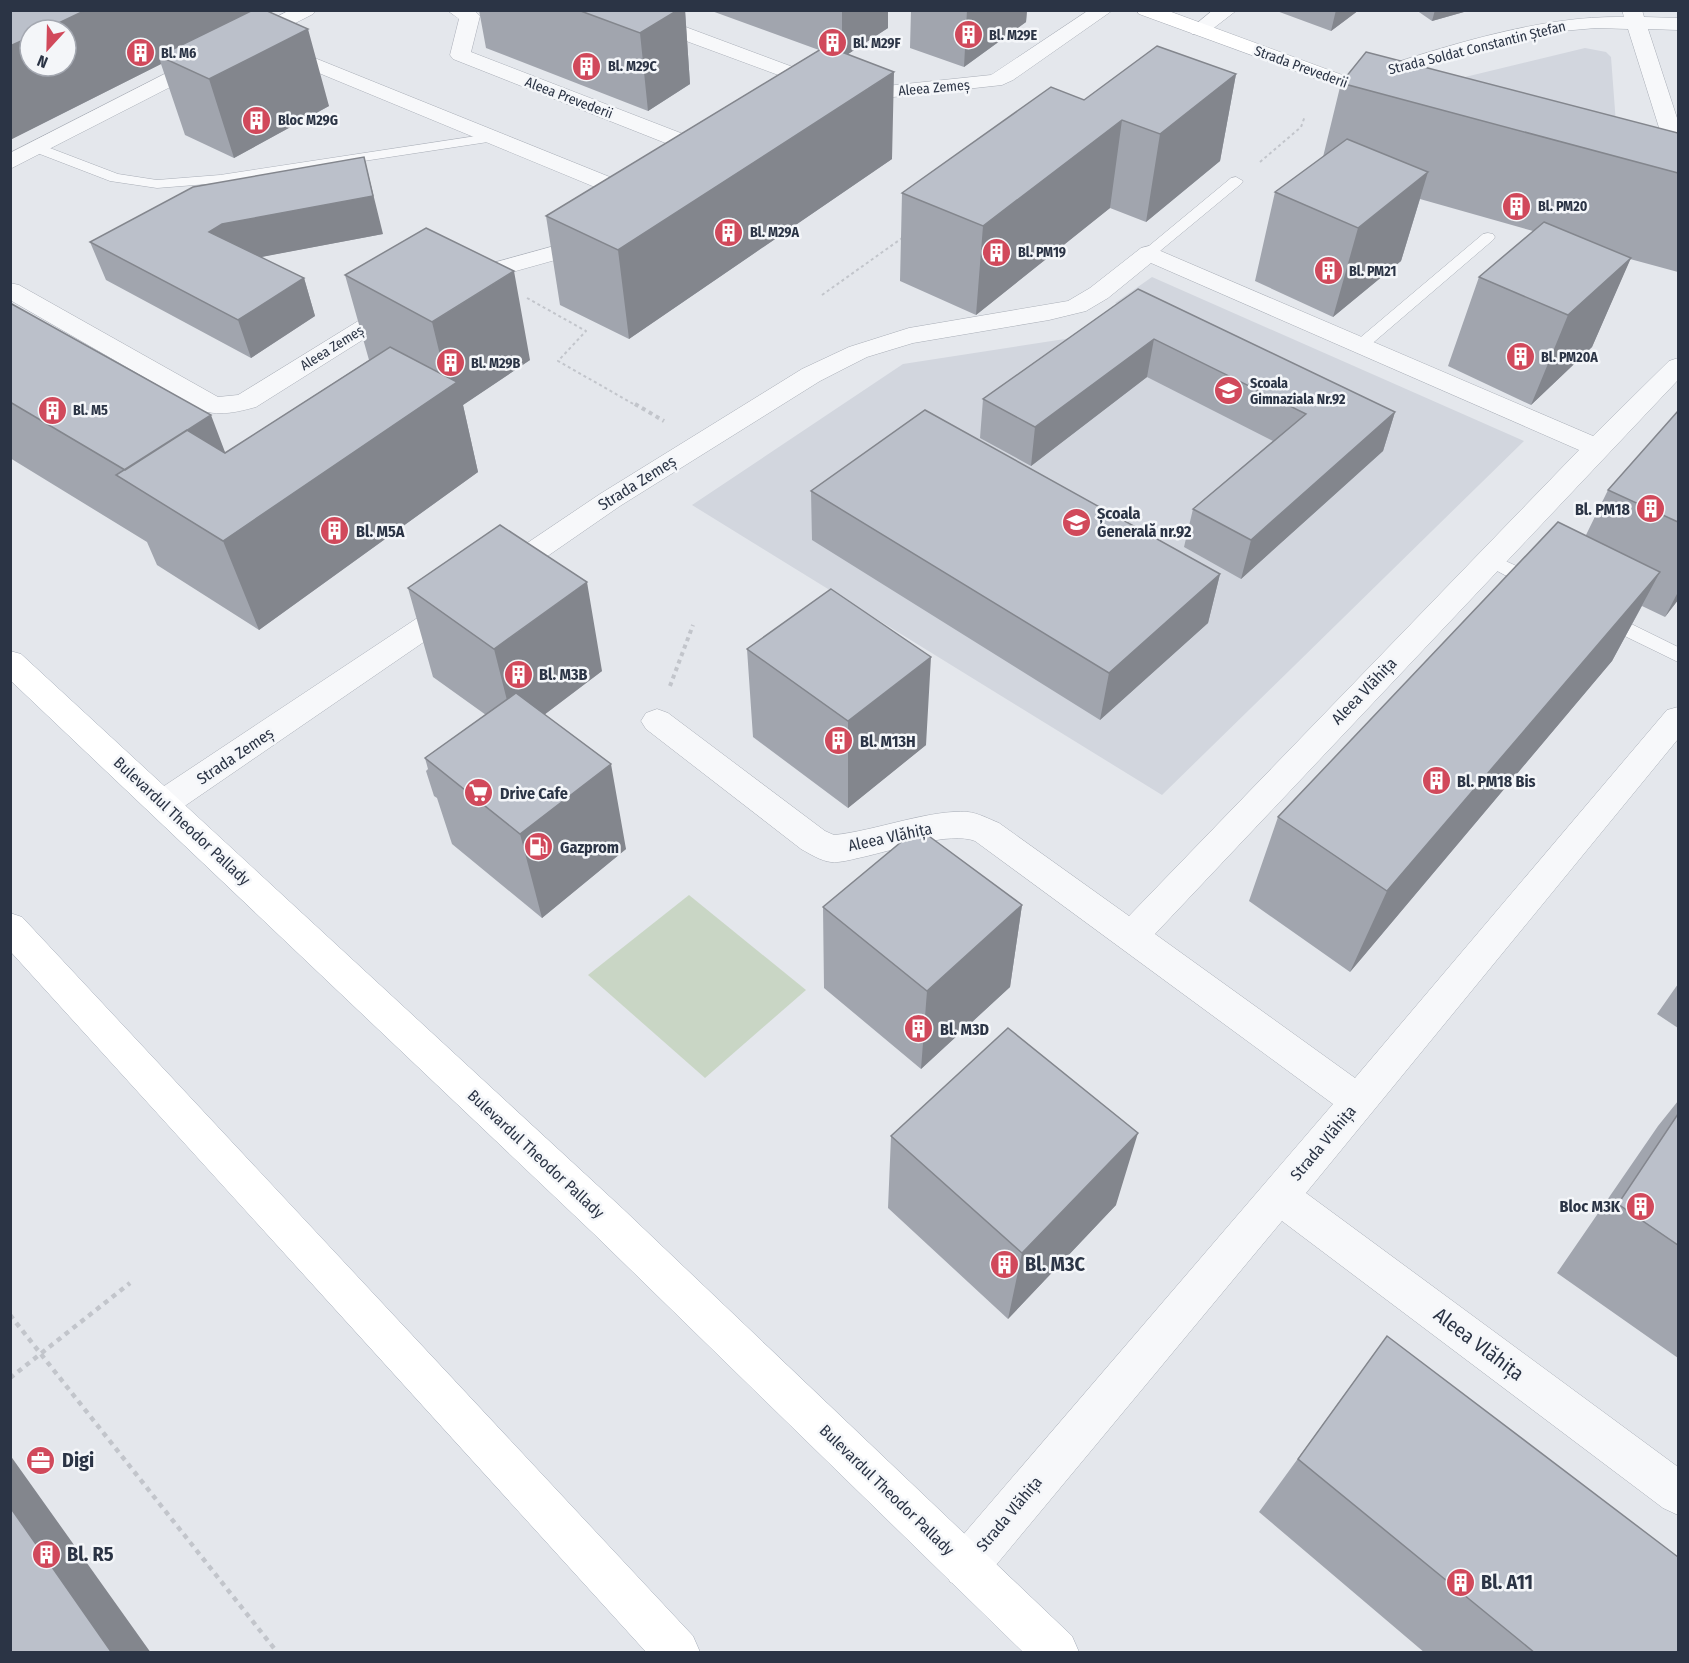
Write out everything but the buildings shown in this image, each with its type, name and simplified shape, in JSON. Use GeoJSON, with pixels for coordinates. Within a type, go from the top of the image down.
{"type":"FeatureCollection","features":[{"type":"Feature","properties":{"kind":"main road","name":"Strada Prevederii"},"geometry":{"type":"LineString","coordinates":[[1146,10],[1406,105]]}},
{"type":"Feature","properties":{"kind":"main road","name":"Bulevardul Theodor Pallady"},"geometry":{"type":"LineString","coordinates":[[10,662],[164,803],[608,1221],[1056,1653]]}},
{"type":"Feature","properties":{"kind":"main road"},"geometry":{"type":"LineString","coordinates":[[10,927],[677,1653]]}},
{"type":"Feature","properties":{"kind":"street"},"geometry":{"type":"LineString","coordinates":[[10,162],[306,10]]}},
{"type":"Feature","properties":{"kind":"street","name":"Aleea Prevederii"},"geometry":{"type":"LineString","coordinates":[[457,10],[470,16],[460,55],[734,157],[711,173]]}},
{"type":"Feature","properties":{"kind":"street"},"geometry":{"type":"LineString","coordinates":[[620,10],[850,95]]}},
{"type":"Feature","properties":{"kind":"street","name":"Aleea Zemeș"},"geometry":{"type":"LineString","coordinates":[[819,105],[850,95],[995,81],[1006,76],[1103,10]]}},
{"type":"Feature","properties":{"kind":"street"},"geometry":{"type":"LineString","coordinates":[[1199,30],[1227,10]]}},
{"type":"Feature","properties":{"kind":"street"},"geometry":{"type":"LineString","coordinates":[[1635,17],[1672,110],[1678,153]]}},
{"type":"Feature","properties":{"kind":"street","name":"Strada Soldat Constantin Ștefan"},"geometry":{"type":"LineString","coordinates":[[1351,85],[1375,73],[1440,54],[1562,25],[1635,17],[1678,24]]}},
{"type":"Feature","properties":{"kind":"street"},"geometry":{"type":"LineString","coordinates":[[252,39],[496,137],[654,212]]}},
{"type":"Feature","properties":{"kind":"street"},"geometry":{"type":"LineString","coordinates":[[440,286],[616,235]]}},
{"type":"Feature","properties":{"kind":"street"},"geometry":{"type":"LineString","coordinates":[[1149,253],[1597,448]]}},
{"type":"Feature","properties":{"kind":"street","name":"Strada Zemeș"},"geometry":{"type":"LineString","coordinates":[[164,803],[610,500],[780,393],[858,352],[909,336],[1049,313],[1077,306],[1099,293],[1149,253]]}},
{"type":"Feature","properties":{"kind":"street","name":"Aleea Zemeș"},"geometry":{"type":"LineString","coordinates":[[10,290],[212,405],[230,406],[247,401],[412,298]]}},
{"type":"Feature","properties":{"kind":"street","name":"Aleea Vlăhița"},"geometry":{"type":"LineString","coordinates":[[1132,935],[1678,366]]}},
{"type":"Feature","properties":{"kind":"street","name":"Strada Vlăhița"},"geometry":{"type":"LineString","coordinates":[[966,1566],[1678,718]]}},
{"type":"Feature","properties":{"kind":"street","name":"Aleea Vlăhița"},"geometry":{"type":"LineString","coordinates":[[657,721],[813,840],[831,849],[950,825],[970,825],[987,832],[1358,1101]]}},
{"type":"Feature","properties":{"kind":"street","name":"Aleea Vlăhița"},"geometry":{"type":"LineString","coordinates":[[1279,1196],[1678,1492]]}},
{"type":"Feature","properties":{"kind":"lane"},"geometry":{"type":"LineString","coordinates":[[38,148],[115,178],[167,184],[220,179],[496,137]]}},
{"type":"Feature","properties":{"kind":"lane"},"geometry":{"type":"LineString","coordinates":[[1149,253],[1236,181]]}},
{"type":"Feature","properties":{"kind":"lane"},"geometry":{"type":"LineString","coordinates":[[1361,345],[1488,237]]}},
{"type":"Feature","properties":{"kind":"lane"},"geometry":{"type":"LineString","coordinates":[[1490,560],[1553,591]]}},
{"type":"Feature","properties":{"kind":"lane"},"geometry":{"type":"LineString","coordinates":[[1584,607],[1678,655]]}},
{"type":"Feature","properties":{"kind":"path"},"geometry":{"type":"LineString","coordinates":[[1236,181],[1301,126],[1305,116]]}},
{"type":"Feature","properties":{"kind":"path"},"geometry":{"type":"LineString","coordinates":[[822,295],[906,236]]}},
{"type":"Feature","properties":{"kind":"path"},"geometry":{"type":"LineString","coordinates":[[513,264],[517,292],[586,331],[558,361],[702,442]]}},
{"type":"Feature","properties":{"kind":"path"},"geometry":{"type":"LineString","coordinates":[[657,721],[693,625]]}},
{"type":"Feature","properties":{"kind":"path"},"geometry":{"type":"LineString","coordinates":[[10,1378],[130,1283]]}},
{"type":"Feature","properties":{"kind":"path"},"geometry":{"type":"LineString","coordinates":[[10,1315],[277,1653]]}},
{"type":"Feature","properties":{"kind":"shaded area"},"geometry":{"type":"Polygon","coordinates":[[[1585,48],[1606,52],[1611,57],[1617,137],[1432,85],[1585,48]]]}},
{"type":"Feature","properties":{"kind":"shaded area"},"geometry":{"type":"Polygon","coordinates":[[[1152,277],[1524,441],[1162,795],[692,505],[903,364],[1110,332],[1135,313],[1115,303],[1152,277]]]}},
{"type":"Feature","properties":{"kind":"green space"},"geometry":{"type":"Polygon","coordinates":[[[689,895],[806,990],[705,1078],[588,975],[689,895]]]}},
{"type":"Feature","properties":{"kind":"place","name":"Bl. M29E"},"geometry":{"type":"Point","coordinates":[968,35]}},
{"type":"Feature","properties":{"kind":"place","name":"Bl. M29F"},"geometry":{"type":"Point","coordinates":[832,43]}},
{"type":"Feature","properties":{"kind":"place","name":"Bl. M6"},"geometry":{"type":"Point","coordinates":[140,53]}},
{"type":"Feature","properties":{"kind":"place","name":"Bl. M29C"},"geometry":{"type":"Point","coordinates":[587,66]}},
{"type":"Feature","properties":{"kind":"place","name":"Bloc M29G"},"geometry":{"type":"Point","coordinates":[257,120]}},
{"type":"Feature","properties":{"kind":"place","name":"Bl. PM20"},"geometry":{"type":"Point","coordinates":[1517,206]}},
{"type":"Feature","properties":{"kind":"place","name":"Bl. M29A"},"geometry":{"type":"Point","coordinates":[729,232]}},
{"type":"Feature","properties":{"kind":"place","name":"Bl. PM19"},"geometry":{"type":"Point","coordinates":[997,252]}},
{"type":"Feature","properties":{"kind":"place","name":"Bl. PM21"},"geometry":{"type":"Point","coordinates":[1328,271]}},
{"type":"Feature","properties":{"kind":"place","name":"Bl. PM20A"},"geometry":{"type":"Point","coordinates":[1520,357]}},
{"type":"Feature","properties":{"kind":"place","name":"Bl. M29B"},"geometry":{"type":"Point","coordinates":[450,363]}},
{"type":"Feature","properties":{"kind":"place","name":"Scoala Gimnaziala Nr.92"},"geometry":{"type":"Point","coordinates":[1229,391]}},
{"type":"Feature","properties":{"kind":"place","name":"Bl. M5"},"geometry":{"type":"Point","coordinates":[52,410]}},
{"type":"Feature","properties":{"kind":"place","name":"Bl. PM18"},"geometry":{"type":"Point","coordinates":[1651,509]}},
{"type":"Feature","properties":{"kind":"place","name":"Școala Generală nr.92"},"geometry":{"type":"Point","coordinates":[1076,522]}},
{"type":"Feature","properties":{"kind":"place","name":"Bl. M5A"},"geometry":{"type":"Point","coordinates":[335,531]}},
{"type":"Feature","properties":{"kind":"place","name":"Bl. M3B"},"geometry":{"type":"Point","coordinates":[518,674]}},
{"type":"Feature","properties":{"kind":"place","name":"Bl. M13H"},"geometry":{"type":"Point","coordinates":[839,741]}},
{"type":"Feature","properties":{"kind":"place","name":"Bl. PM18 Bis"},"geometry":{"type":"Point","coordinates":[1436,781]}},
{"type":"Feature","properties":{"kind":"place","name":"Drive Cafe"},"geometry":{"type":"Point","coordinates":[479,793]}},
{"type":"Feature","properties":{"kind":"place","name":"Gazprom"},"geometry":{"type":"Point","coordinates":[539,847]}},
{"type":"Feature","properties":{"kind":"place","name":"Bl. M3D"},"geometry":{"type":"Point","coordinates":[919,1029]}},
{"type":"Feature","properties":{"kind":"place","name":"Bloc M3K"},"geometry":{"type":"Point","coordinates":[1641,1206]}},
{"type":"Feature","properties":{"kind":"place","name":"Bl. M3C"},"geometry":{"type":"Point","coordinates":[1004,1264]}},
{"type":"Feature","properties":{"kind":"place","name":"Digi"},"geometry":{"type":"Point","coordinates":[41,1460]}},
{"type":"Feature","properties":{"kind":"place","name":"Bl. R5"},"geometry":{"type":"Point","coordinates":[46,1554]}},
{"type":"Feature","properties":{"kind":"place","name":"Bl. A11"},"geometry":{"type":"Point","coordinates":[1460,1582]}}]}
